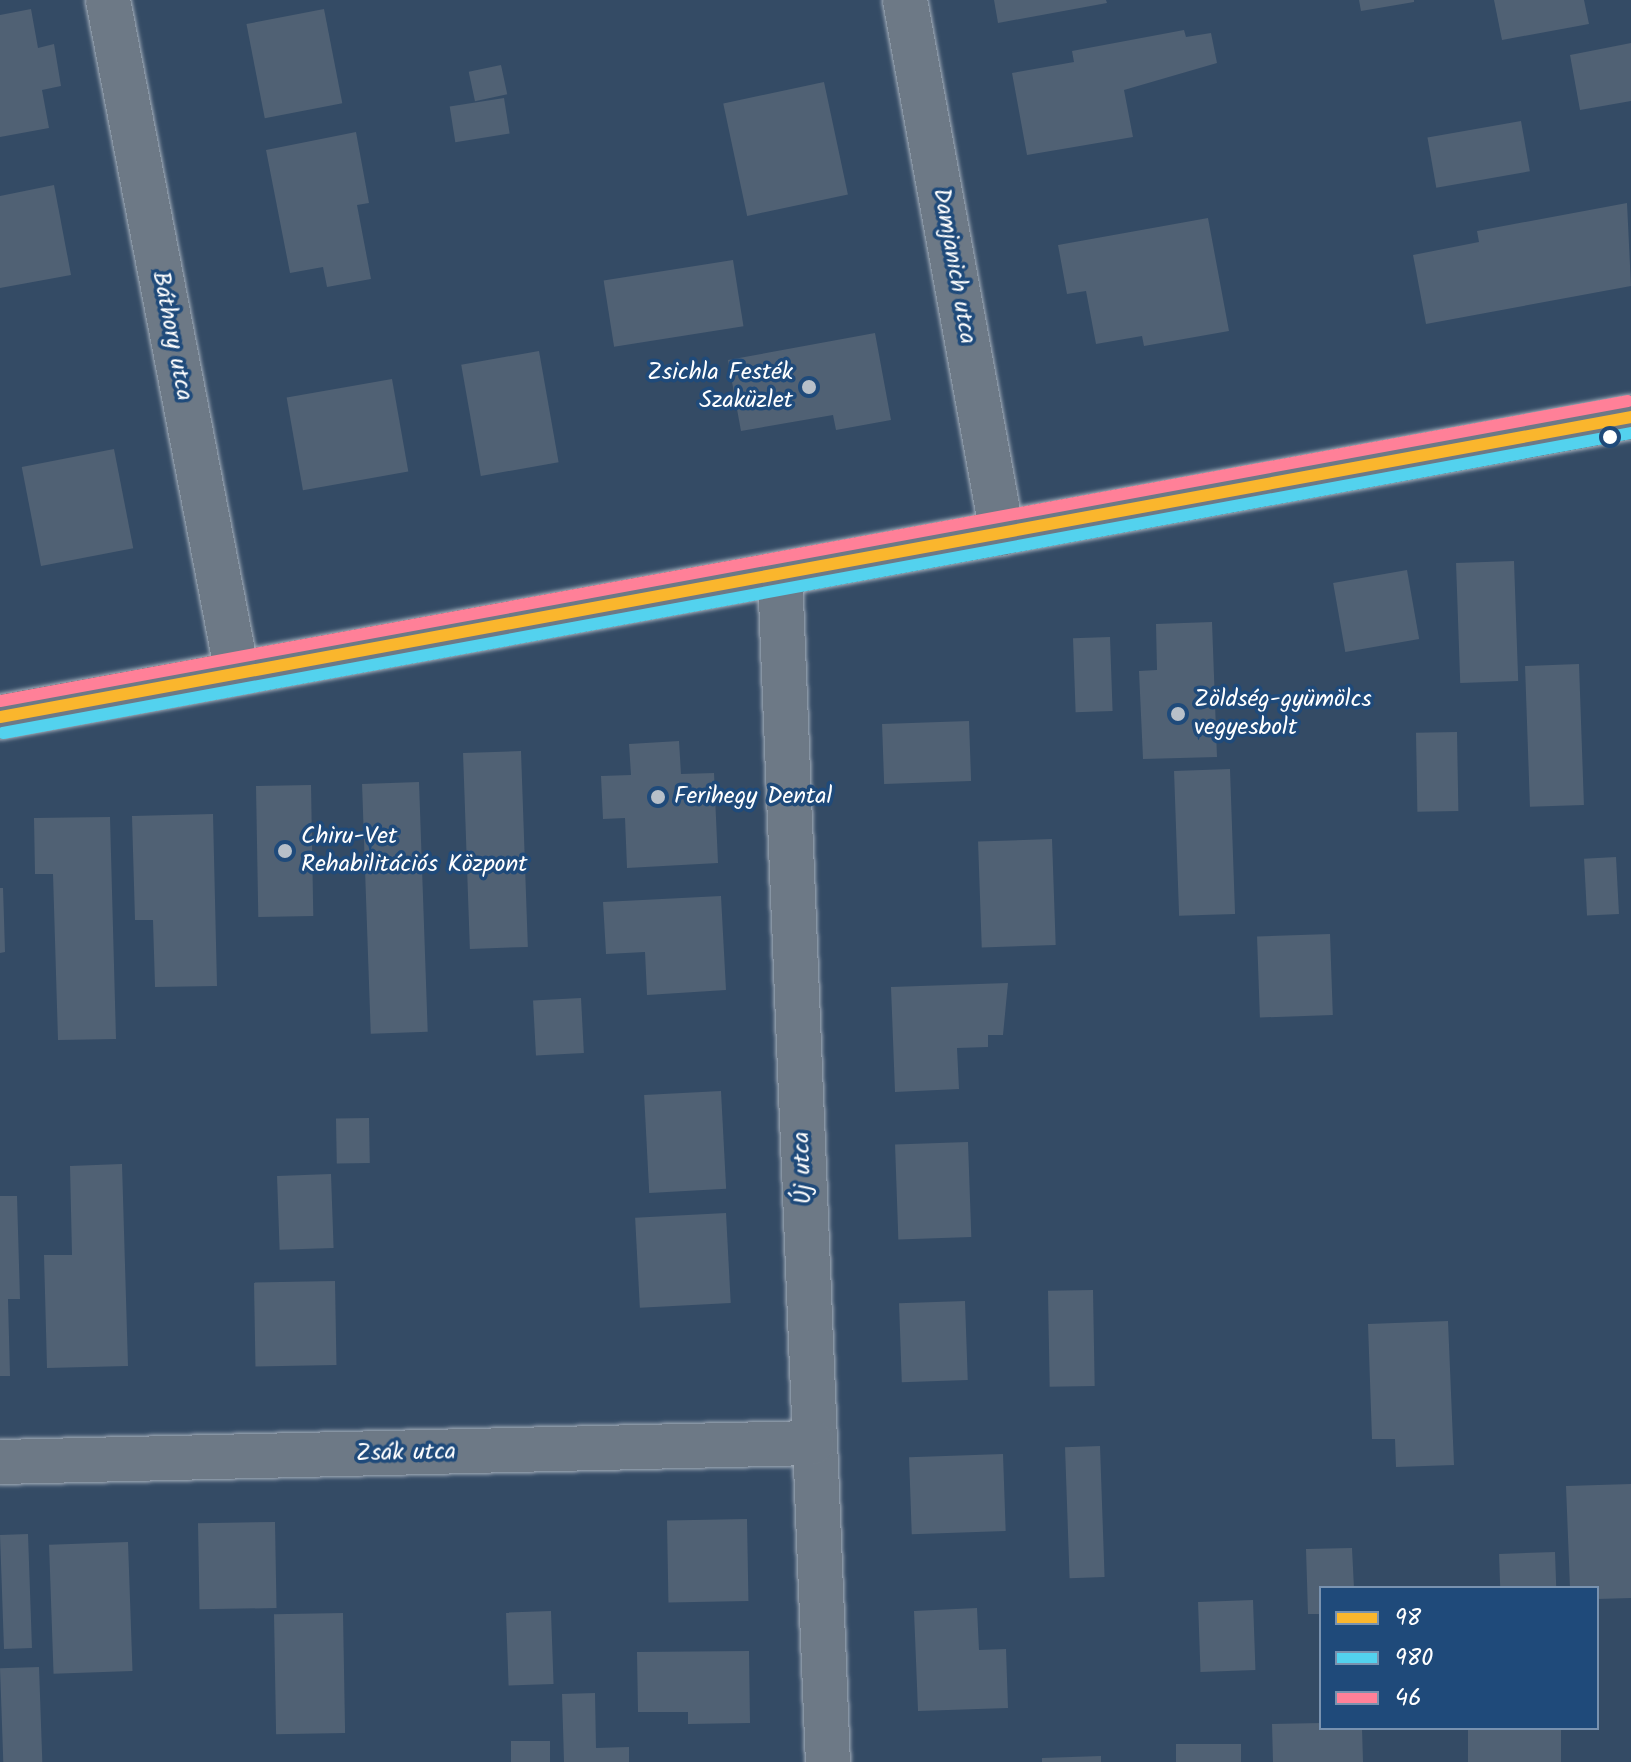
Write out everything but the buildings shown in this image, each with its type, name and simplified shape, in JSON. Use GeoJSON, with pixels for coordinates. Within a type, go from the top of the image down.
{"type":"FeatureCollection","features":[{"type":"Feature","properties":{"kind":"street","name":"Báthory utca"},"geometry":{"type":"LineString","coordinates":[[108,0],[237,673]]}},
{"type":"Feature","properties":{"kind":"street","name":"Damjanich utca"},"geometry":{"type":"LineString","coordinates":[[905,0],[1002,533]]}},
{"type":"Feature","properties":{"kind":"street"},"geometry":{"type":"LineString","coordinates":[[0,717],[1631,417]]}},
{"type":"Feature","properties":{"kind":"street","name":"Új utca"},"geometry":{"type":"LineString","coordinates":[[780,574],[812,1443],[828,1762]]}},
{"type":"Feature","properties":{"kind":"street","name":"Zsák utca"},"geometry":{"type":"LineString","coordinates":[[0,1462],[812,1443]]}},
{"type":"Feature","properties":{"kind":"transit line","name":"46"},"geometry":{"type":"LineString","coordinates":[[0,701],[1628,401]]}},
{"type":"Feature","properties":{"kind":"transit line","name":"98"},"geometry":{"type":"LineString","coordinates":[[0,717],[1631,417]]}},
{"type":"Feature","properties":{"kind":"transit line","name":"980"},"geometry":{"type":"LineString","coordinates":[[3,733],[1631,433]]}},
{"type":"Feature","properties":{"kind":"place","name":"Zsichla Festék Szaküzlet"},"geometry":{"type":"Point","coordinates":[809,387]}},
{"type":"Feature","properties":{"kind":"place","name":"Zöldség-gyümölcs vegyesbolt"},"geometry":{"type":"Point","coordinates":[1178,714]}},
{"type":"Feature","properties":{"kind":"place","name":"Ferihegy Dental"},"geometry":{"type":"Point","coordinates":[658,797]}},
{"type":"Feature","properties":{"kind":"place","name":"Chiru-Vet Rehabilitációs Központ"},"geometry":{"type":"Point","coordinates":[285,851]}}]}
